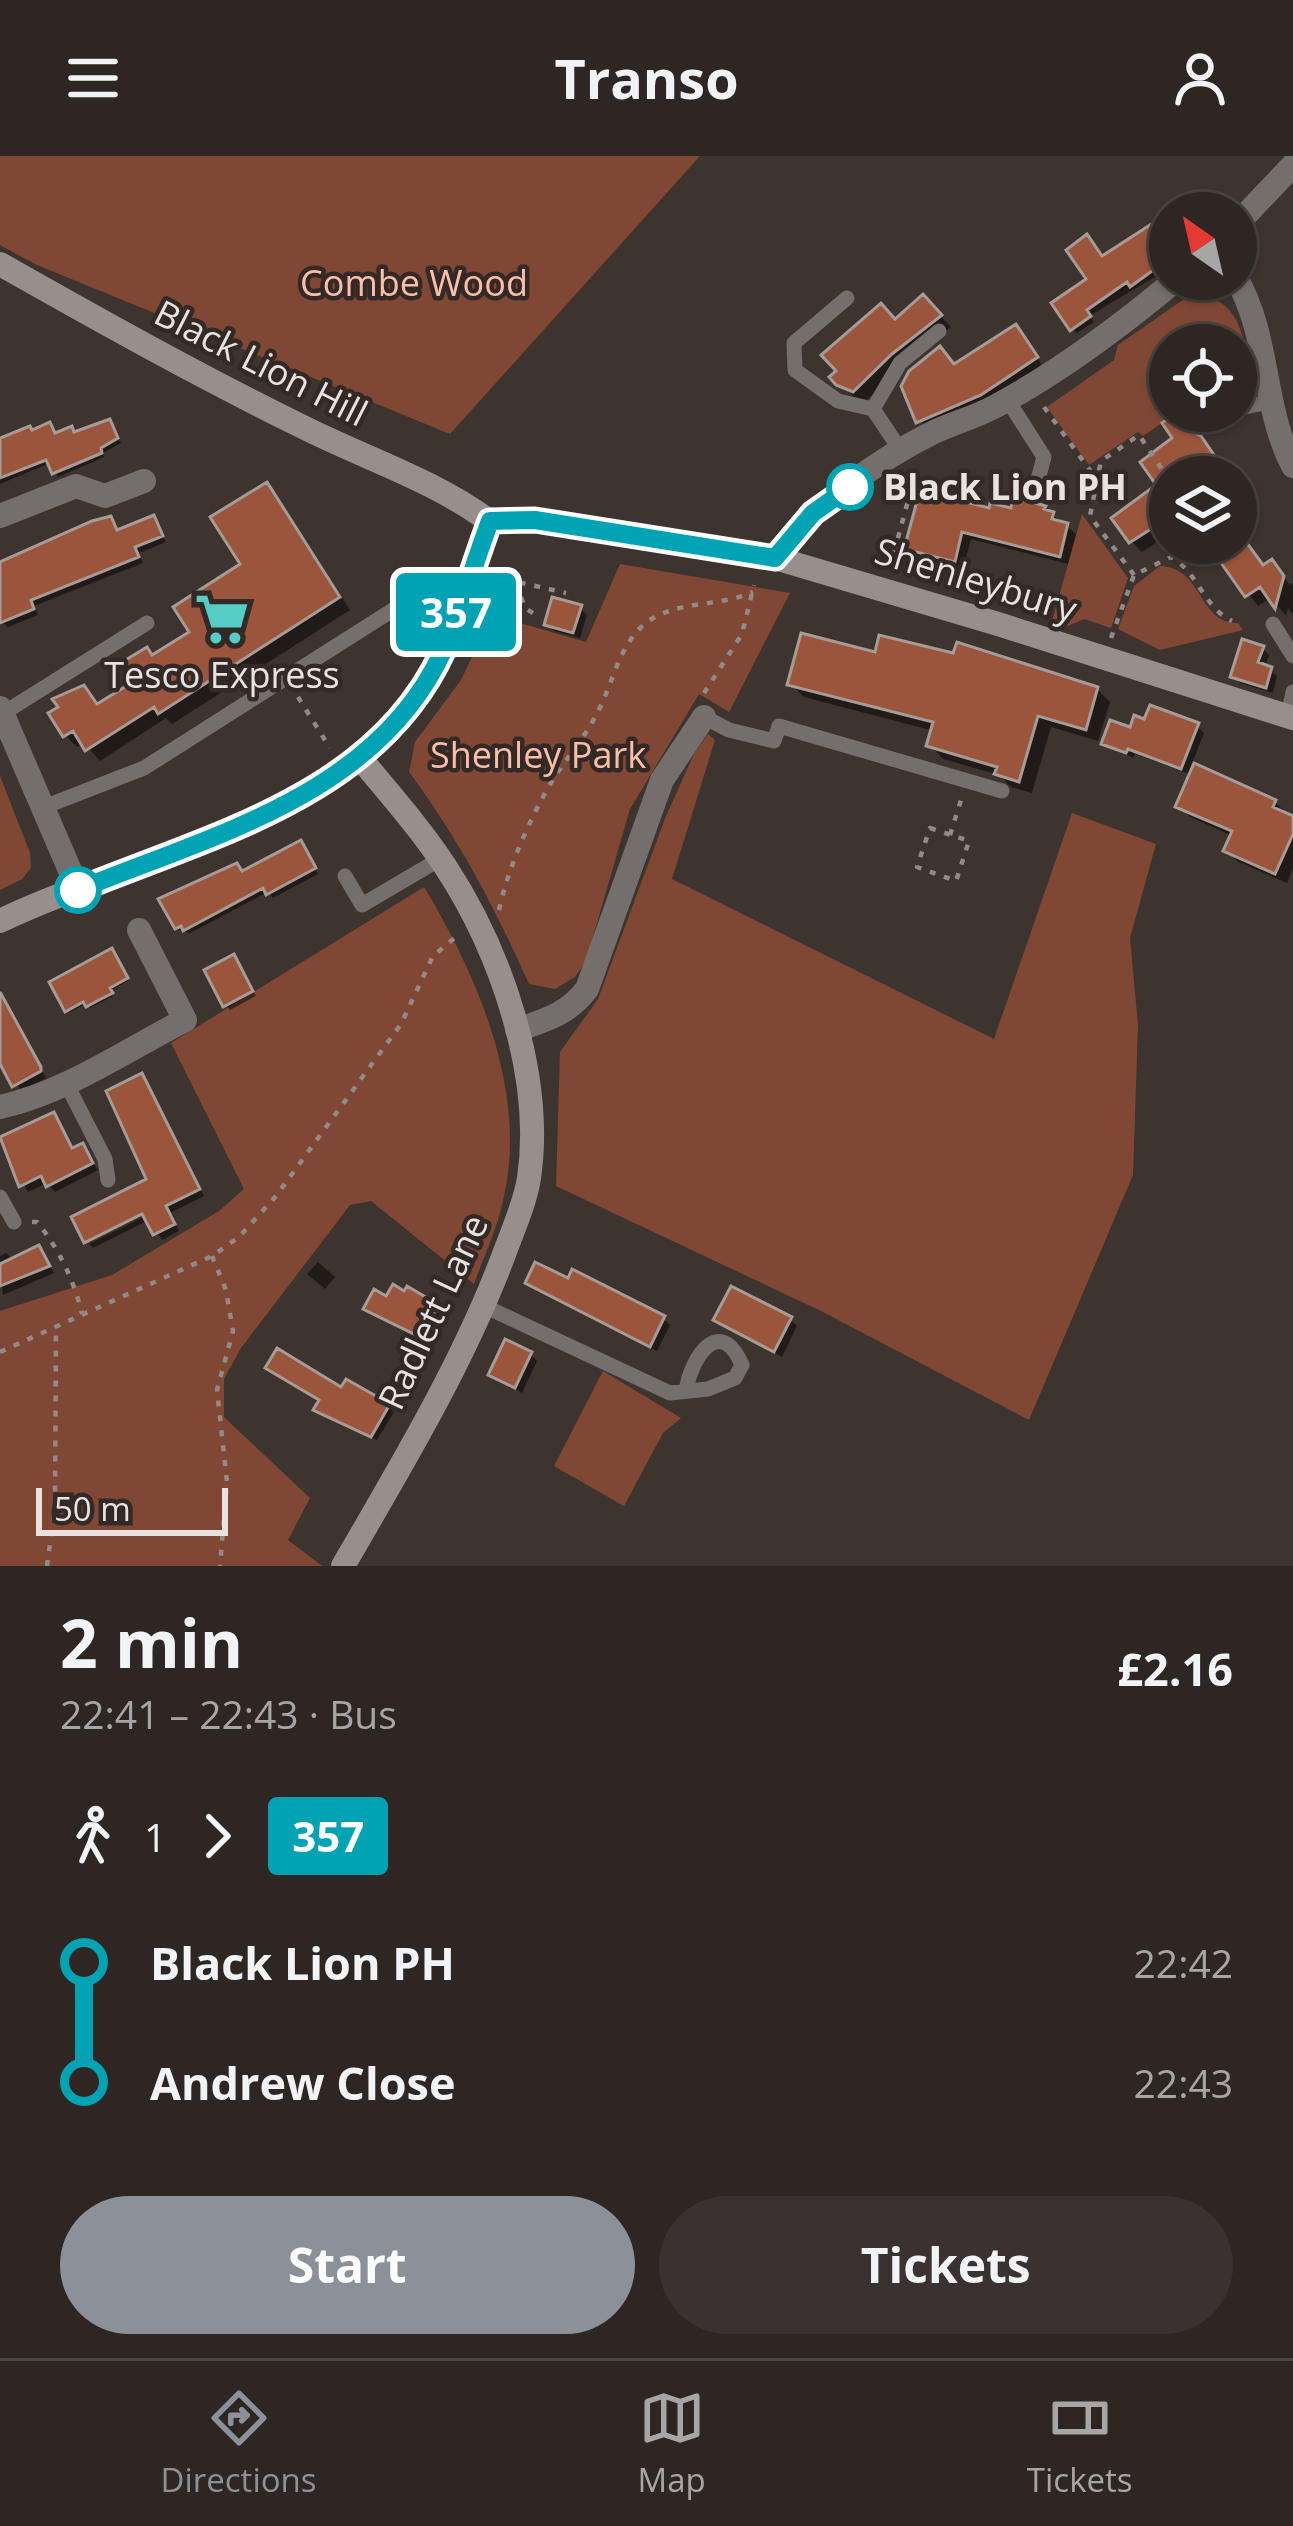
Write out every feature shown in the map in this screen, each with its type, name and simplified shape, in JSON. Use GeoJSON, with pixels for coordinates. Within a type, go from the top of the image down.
{"type":"FeatureCollection","features":[{"type":"Feature","properties":{"kind":"street"},"geometry":{"type":"LineString","coordinates":[[1257,203],[1293,166]]}},
{"type":"Feature","properties":{"kind":"street","name":"Black Lion Hill"},"geometry":{"type":"LineString","coordinates":[[0,264],[238,395],[347,450],[451,493],[490,521]]}},
{"type":"Feature","properties":{"kind":"street"},"geometry":{"type":"LineString","coordinates":[[775,558],[813,513],[902,451],[1018,393],[1149,299]]}},
{"type":"Feature","properties":{"kind":"street"},"geometry":{"type":"LineString","coordinates":[[1248,300],[1278,432],[1293,466]]}},
{"type":"Feature","properties":{"kind":"street"},"geometry":{"type":"LineString","coordinates":[[0,515],[76,486],[105,496],[143,481]]}},
{"type":"Feature","properties":{"kind":"street","name":"Shenleybury"},"geometry":{"type":"LineString","coordinates":[[490,521],[535,520],[775,558],[1291,709]]}},
{"type":"Feature","properties":{"kind":"street"},"geometry":{"type":"LineString","coordinates":[[0,920],[278,810],[360,758],[397,721],[442,651],[490,521]]}},
{"type":"Feature","properties":{"kind":"street"},"geometry":{"type":"LineString","coordinates":[[1,711],[78,890]]}},
{"type":"Feature","properties":{"kind":"street"},"geometry":{"type":"LineString","coordinates":[[517,1030],[556,1017],[587,989],[662,780],[704,717]]}},
{"type":"Feature","properties":{"kind":"street","name":"Radlett Lane"},"geometry":{"type":"LineString","coordinates":[[343,1566],[484,1306],[529,1182],[532,1127],[527,1067],[478,925],[440,859],[360,758]]}},
{"type":"Feature","properties":{"kind":"street"},"geometry":{"type":"LineString","coordinates":[[0,1107],[31,1100],[185,1019],[139,930]]}},
{"type":"Feature","properties":{"kind":"lane"},"geometry":{"type":"LineString","coordinates":[[847,298],[794,344],[795,370],[838,401],[873,410],[902,451]]}},
{"type":"Feature","properties":{"kind":"lane"},"geometry":{"type":"LineString","coordinates":[[873,410],[900,362],[939,331]]}},
{"type":"Feature","properties":{"kind":"lane"},"geometry":{"type":"LineString","coordinates":[[1018,393],[1044,457],[1035,491]]}},
{"type":"Feature","properties":{"kind":"lane"},"geometry":{"type":"LineString","coordinates":[[1257,404],[1272,400]]}},
{"type":"Feature","properties":{"kind":"lane"},"geometry":{"type":"LineString","coordinates":[[44,807],[144,768],[399,606]]}},
{"type":"Feature","properties":{"kind":"lane"},"geometry":{"type":"LineString","coordinates":[[1,711],[147,623]]}},
{"type":"Feature","properties":{"kind":"lane"},"geometry":{"type":"LineString","coordinates":[[1273,624],[1293,656]]}},
{"type":"Feature","properties":{"kind":"lane"},"geometry":{"type":"LineString","coordinates":[[704,717],[729,730],[774,741],[779,726],[1002,791]]}},
{"type":"Feature","properties":{"kind":"lane"},"geometry":{"type":"LineString","coordinates":[[345,876],[362,905],[440,859]]}},
{"type":"Feature","properties":{"kind":"lane"},"geometry":{"type":"LineString","coordinates":[[66,1083],[105,1159],[108,1180]]}},
{"type":"Feature","properties":{"kind":"lane"},"geometry":{"type":"LineString","coordinates":[[0,1197],[14,1222]]}},
{"type":"Feature","properties":{"kind":"lane"},"geometry":{"type":"LineString","coordinates":[[484,1306],[670,1393],[686,1391]]}},
{"type":"Feature","properties":{"kind":"path"},"geometry":{"type":"LineString","coordinates":[[1018,393],[1097,479]]}},
{"type":"Feature","properties":{"kind":"path"},"geometry":{"type":"LineString","coordinates":[[1134,575],[1090,516],[1101,460],[1139,435],[1153,456]]}},
{"type":"Feature","properties":{"kind":"path"},"geometry":{"type":"LineString","coordinates":[[884,590],[925,437]]}},
{"type":"Feature","properties":{"kind":"path"},"geometry":{"type":"LineString","coordinates":[[1104,657],[1134,575],[1171,557],[1188,570],[1216,610],[1232,621]]}},
{"type":"Feature","properties":{"kind":"path"},"geometry":{"type":"LineString","coordinates":[[505,579],[566,593]]}},
{"type":"Feature","properties":{"kind":"path"},"geometry":{"type":"LineString","coordinates":[[516,583],[525,608],[539,617]]}},
{"type":"Feature","properties":{"kind":"path"},"geometry":{"type":"LineString","coordinates":[[498,912],[503,889],[550,784],[596,718],[624,649],[652,618],[673,610],[730,602],[754,589],[742,634],[702,696],[704,717]]}},
{"type":"Feature","properties":{"kind":"path"},"geometry":{"type":"LineString","coordinates":[[286,678],[330,748]]}},
{"type":"Feature","properties":{"kind":"path"},"geometry":{"type":"LineString","coordinates":[[950,835],[966,781]]}},
{"type":"Feature","properties":{"kind":"path"},"geometry":{"type":"LineString","coordinates":[[930,828],[950,835],[969,841],[956,881],[916,867],[930,828]]}},
{"type":"Feature","properties":{"kind":"path"},"geometry":{"type":"LineString","coordinates":[[0,1352],[212,1256],[239,1237],[276,1196],[401,1024],[433,956],[451,937],[461,934]]}},
{"type":"Feature","properties":{"kind":"path"},"geometry":{"type":"LineString","coordinates":[[14,1222],[37,1222],[47,1234],[74,1283],[82,1314]]}},
{"type":"Feature","properties":{"kind":"path"},"geometry":{"type":"LineString","coordinates":[[212,1256],[226,1290],[232,1331],[217,1390],[227,1482],[220,1566]]}},
{"type":"Feature","properties":{"kind":"path"},"geometry":{"type":"LineString","coordinates":[[47,1566],[55,1507],[56,1325]]}},
{"type":"Feature","properties":{"kind":"green space","name":"Combe Wood"},"geometry":{"type":"Polygon","coordinates":[[[0,156],[700,156],[450,434],[37,265],[0,245],[0,156]]]}},
{"type":"Feature","properties":{"kind":"green space"},"geometry":{"type":"Polygon","coordinates":[[[1183,300],[1214,300],[1238,324],[1149,324],[1149,432],[1143,436],[1138,432],[1089,465],[1047,407],[1114,360],[1118,345],[1183,300]]]}},
{"type":"Feature","properties":{"kind":"green space"},"geometry":{"type":"Polygon","coordinates":[[[1082,514],[1128,578],[1111,628],[1084,619],[1068,626],[1052,621],[1082,514]]]}},
{"type":"Feature","properties":{"kind":"green space","name":"Shenley Park"},"geometry":{"type":"Polygon","coordinates":[[[620,564],[790,593],[729,712],[699,694],[630,809],[586,961],[575,977],[555,989],[529,984],[475,875],[409,772],[415,742],[461,680],[492,615],[586,642],[620,564]]]}},
{"type":"Feature","properties":{"kind":"green space"},"geometry":{"type":"Polygon","coordinates":[[[1160,566],[1185,576],[1215,615],[1238,623],[1243,630],[1160,650],[1118,629],[1134,586],[1160,566]]]}},
{"type":"Feature","properties":{"kind":"green space"},"geometry":{"type":"Polygon","coordinates":[[[708,734],[715,740],[672,879],[994,1039],[1072,813],[1156,844],[1130,938],[1138,1025],[1133,1175],[1029,1420],[821,1311],[556,1186],[560,1052],[598,999],[666,816],[708,734]]]}},
{"type":"Feature","properties":{"kind":"green space"},"geometry":{"type":"Polygon","coordinates":[[[0,776],[30,853],[31,868],[22,879],[0,890],[0,776]]]}},
{"type":"Feature","properties":{"kind":"green space"},"geometry":{"type":"Polygon","coordinates":[[[424,887],[463,960],[494,1040],[504,1081],[509,1164],[499,1215],[474,1284],[371,1201],[350,1205],[241,1348],[224,1379],[224,1417],[310,1498],[288,1540],[322,1566],[0,1566],[0,1311],[112,1275],[219,1211],[244,1189],[171,1043],[424,887]]]}},
{"type":"Feature","properties":{"kind":"green space"},"geometry":{"type":"Polygon","coordinates":[[[603,1371],[681,1418],[663,1433],[624,1506],[554,1466],[603,1371]]]}},
{"type":"Feature","properties":{"kind":"building"},"geometry":{"type":"Polygon","coordinates":[[[1149,226],[1149,273],[1130,287],[1127,282],[1087,310],[1091,316],[1070,331],[1051,303],[1086,279],[1066,250],[1087,234],[1102,256],[1149,226]]]}},
{"type":"Feature","properties":{"kind":"building"},"geometry":{"type":"Polygon","coordinates":[[[923,294],[942,315],[853,392],[836,385],[829,377],[836,371],[821,355],[881,303],[895,319],[923,294]]]}},
{"type":"Feature","properties":{"kind":"building"},"geometry":{"type":"Polygon","coordinates":[[[1016,324],[1038,357],[981,395],[916,423],[901,386],[909,371],[940,346],[954,364],[1016,324]]]}},
{"type":"Feature","properties":{"kind":"building"},"geometry":{"type":"Polygon","coordinates":[[[110,419],[118,438],[101,448],[102,453],[52,474],[46,460],[0,478],[0,438],[50,422],[55,433],[72,426],[74,432],[110,419]]]}},
{"type":"Feature","properties":{"kind":"building"},"geometry":{"type":"Polygon","coordinates":[[[1168,432],[1194,432],[1215,456],[1149,456],[1149,475],[1140,462],[1172,438],[1168,432]]]}},
{"type":"Feature","properties":{"kind":"building"},"geometry":{"type":"Polygon","coordinates":[[[267,482],[340,597],[158,714],[154,707],[85,751],[73,731],[63,737],[48,713],[58,707],[52,699],[84,685],[97,704],[136,680],[124,661],[147,647],[152,655],[189,632],[173,607],[240,564],[210,517],[267,482]]]}},
{"type":"Feature","properties":{"kind":"building"},"geometry":{"type":"Polygon","coordinates":[[[920,490],[989,508],[990,503],[1011,508],[1012,501],[1020,503],[1021,499],[1046,506],[1054,512],[1052,519],[1068,523],[1060,557],[962,532],[955,562],[904,549],[920,490]]]}},
{"type":"Feature","properties":{"kind":"building"},"geometry":{"type":"Polygon","coordinates":[[[1149,490],[1149,530],[1129,543],[1111,518],[1149,490]]]}},
{"type":"Feature","properties":{"kind":"building"},"geometry":{"type":"Polygon","coordinates":[[[154,515],[163,536],[135,547],[139,557],[31,600],[34,609],[0,623],[0,562],[92,521],[111,516],[117,530],[154,515]]]}},
{"type":"Feature","properties":{"kind":"building"},"geometry":{"type":"Polygon","coordinates":[[[1257,557],[1263,565],[1272,559],[1284,576],[1275,609],[1260,587],[1245,597],[1222,564],[1257,564],[1257,557]]]}},
{"type":"Feature","properties":{"kind":"building"},"geometry":{"type":"Polygon","coordinates":[[[552,597],[582,605],[573,633],[544,625],[552,597]]]}},
{"type":"Feature","properties":{"kind":"building"},"geometry":{"type":"Polygon","coordinates":[[[801,633],[875,652],[879,635],[953,653],[957,642],[1098,687],[1086,730],[1038,716],[1019,782],[994,774],[997,767],[926,746],[933,722],[787,685],[801,633]]]}},
{"type":"Feature","properties":{"kind":"building"},"geometry":{"type":"Polygon","coordinates":[[[1242,639],[1264,646],[1258,662],[1272,667],[1266,688],[1230,677],[1242,639]]]}},
{"type":"Feature","properties":{"kind":"building"},"geometry":{"type":"Polygon","coordinates":[[[1150,705],[1199,723],[1181,769],[1101,744],[1110,720],[1130,727],[1134,715],[1144,719],[1150,705]]]}},
{"type":"Feature","properties":{"kind":"building"},"geometry":{"type":"Polygon","coordinates":[[[1194,763],[1276,800],[1273,807],[1293,816],[1293,834],[1275,874],[1223,851],[1232,831],[1175,807],[1194,763]]]}},
{"type":"Feature","properties":{"kind":"building"},"geometry":{"type":"Polygon","coordinates":[[[301,840],[316,868],[266,895],[263,888],[183,931],[181,926],[175,929],[158,899],[237,863],[242,871],[301,840]]]}},
{"type":"Feature","properties":{"kind":"building"},"geometry":{"type":"Polygon","coordinates":[[[112,948],[128,978],[110,988],[113,993],[65,1012],[49,982],[112,948]]]}},
{"type":"Feature","properties":{"kind":"building"},"geometry":{"type":"Polygon","coordinates":[[[234,954],[253,991],[223,1007],[204,970],[234,954]]]}},
{"type":"Feature","properties":{"kind":"building"},"geometry":{"type":"Polygon","coordinates":[[[0,992],[41,1067],[12,1087],[0,1064],[0,992]]]}},
{"type":"Feature","properties":{"kind":"building"},"geometry":{"type":"Polygon","coordinates":[[[142,1073],[200,1189],[166,1206],[175,1224],[153,1235],[142,1214],[84,1243],[71,1217],[146,1179],[106,1091],[142,1073]]]}},
{"type":"Feature","properties":{"kind":"building"},"geometry":{"type":"Polygon","coordinates":[[[54,1112],[72,1148],[83,1143],[93,1163],[46,1187],[41,1176],[19,1187],[0,1137],[54,1112]]]}},
{"type":"Feature","properties":{"kind":"building"},"geometry":{"type":"Polygon","coordinates":[[[39,1245],[50,1266],[0,1286],[0,1264],[39,1245]]]}},
{"type":"Feature","properties":{"kind":"building"},"geometry":{"type":"Polygon","coordinates":[[[535,1262],[568,1278],[572,1269],[665,1316],[650,1347],[525,1283],[535,1262]]]}},
{"type":"Feature","properties":{"kind":"building"},"geometry":{"type":"Polygon","coordinates":[[[393,1284],[404,1291],[407,1286],[439,1305],[420,1337],[363,1309],[374,1289],[386,1296],[393,1284]]]}},
{"type":"Feature","properties":{"kind":"building"},"geometry":{"type":"Polygon","coordinates":[[[731,1286],[792,1317],[774,1352],[713,1320],[731,1286]]]}},
{"type":"Feature","properties":{"kind":"building"},"geometry":{"type":"Polygon","coordinates":[[[505,1339],[532,1352],[515,1388],[488,1375],[505,1339]]]}},
{"type":"Feature","properties":{"kind":"building"},"geometry":{"type":"Polygon","coordinates":[[[277,1348],[341,1387],[346,1379],[390,1404],[371,1437],[313,1410],[319,1400],[265,1368],[277,1348]]]}},
{"type":"Feature","properties":{"kind":"bus line","name":"357"},"geometry":{"type":"LineString","coordinates":[[78,890],[278,810],[360,758],[423,686],[442,651],[490,521],[535,520],[775,558],[813,513],[850,487]]}},
{"type":"Feature","properties":{"kind":"place","name":"Black Lion PH"},"geometry":{"type":"Point","coordinates":[850,487]}},
{"type":"Feature","properties":{"kind":"place","name":"Tesco Express"},"geometry":{"type":"Point","coordinates":[222,619]}}]}
